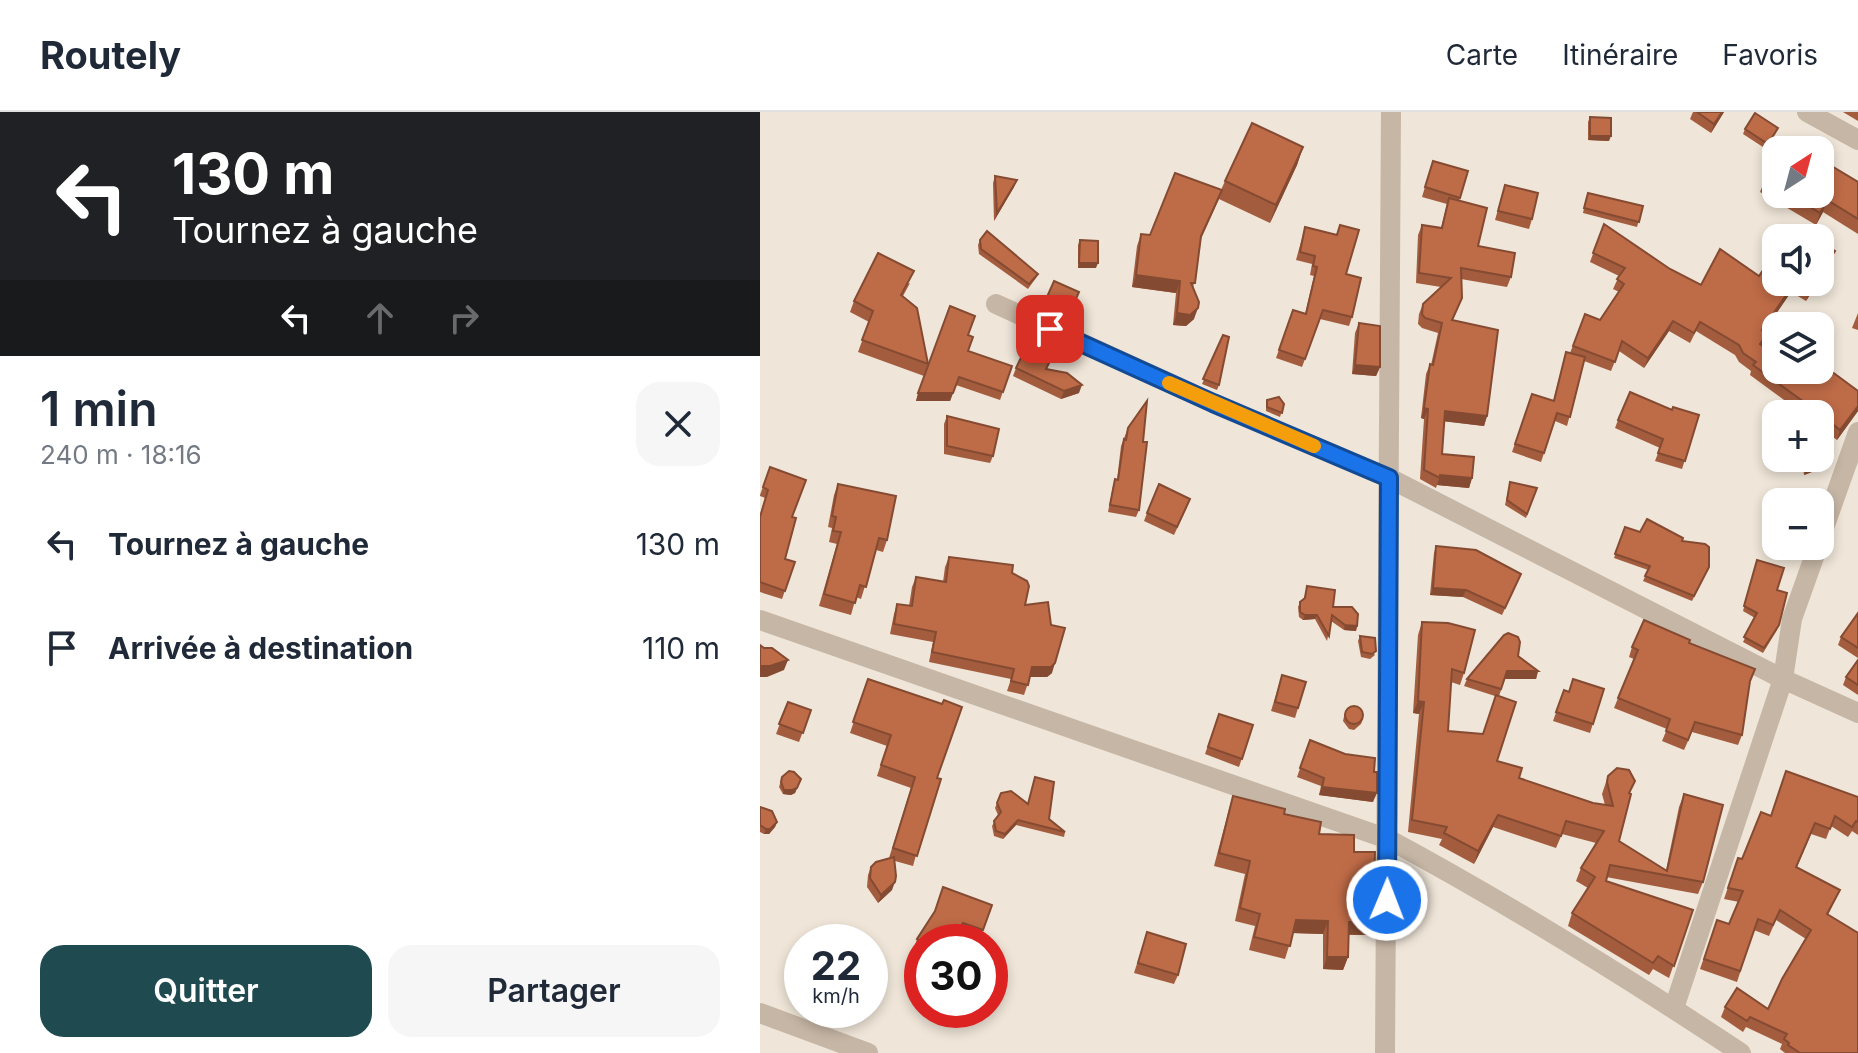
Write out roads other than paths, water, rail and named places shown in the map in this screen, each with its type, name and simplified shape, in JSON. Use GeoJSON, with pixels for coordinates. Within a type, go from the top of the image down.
{"type":"FeatureCollection","features":[{"type":"Feature","properties":{"kind":"street"},"geometry":{"type":"LineString","coordinates":[[1385,1053],[1391,112]]}},
{"type":"Feature","properties":{"kind":"street"},"geometry":{"type":"LineString","coordinates":[[1807,112],[1858,140]]}},
{"type":"Feature","properties":{"kind":"street"},"geometry":{"type":"LineString","coordinates":[[996,304],[1213,403],[1389,478],[1783,679],[1858,713]]}},
{"type":"Feature","properties":{"kind":"street"},"geometry":{"type":"LineString","coordinates":[[1834,500],[1858,432]]}},
{"type":"Feature","properties":{"kind":"street"},"geometry":{"type":"LineString","coordinates":[[1674,1008],[1783,679],[1792,619],[1813,560]]}},
{"type":"Feature","properties":{"kind":"street"},"geometry":{"type":"LineString","coordinates":[[760,620],[1388,839],[1468,882],[1674,1008],[1741,1053]]}},
{"type":"Feature","properties":{"kind":"street"},"geometry":{"type":"LineString","coordinates":[[760,1013],[868,1053]]}}]}
